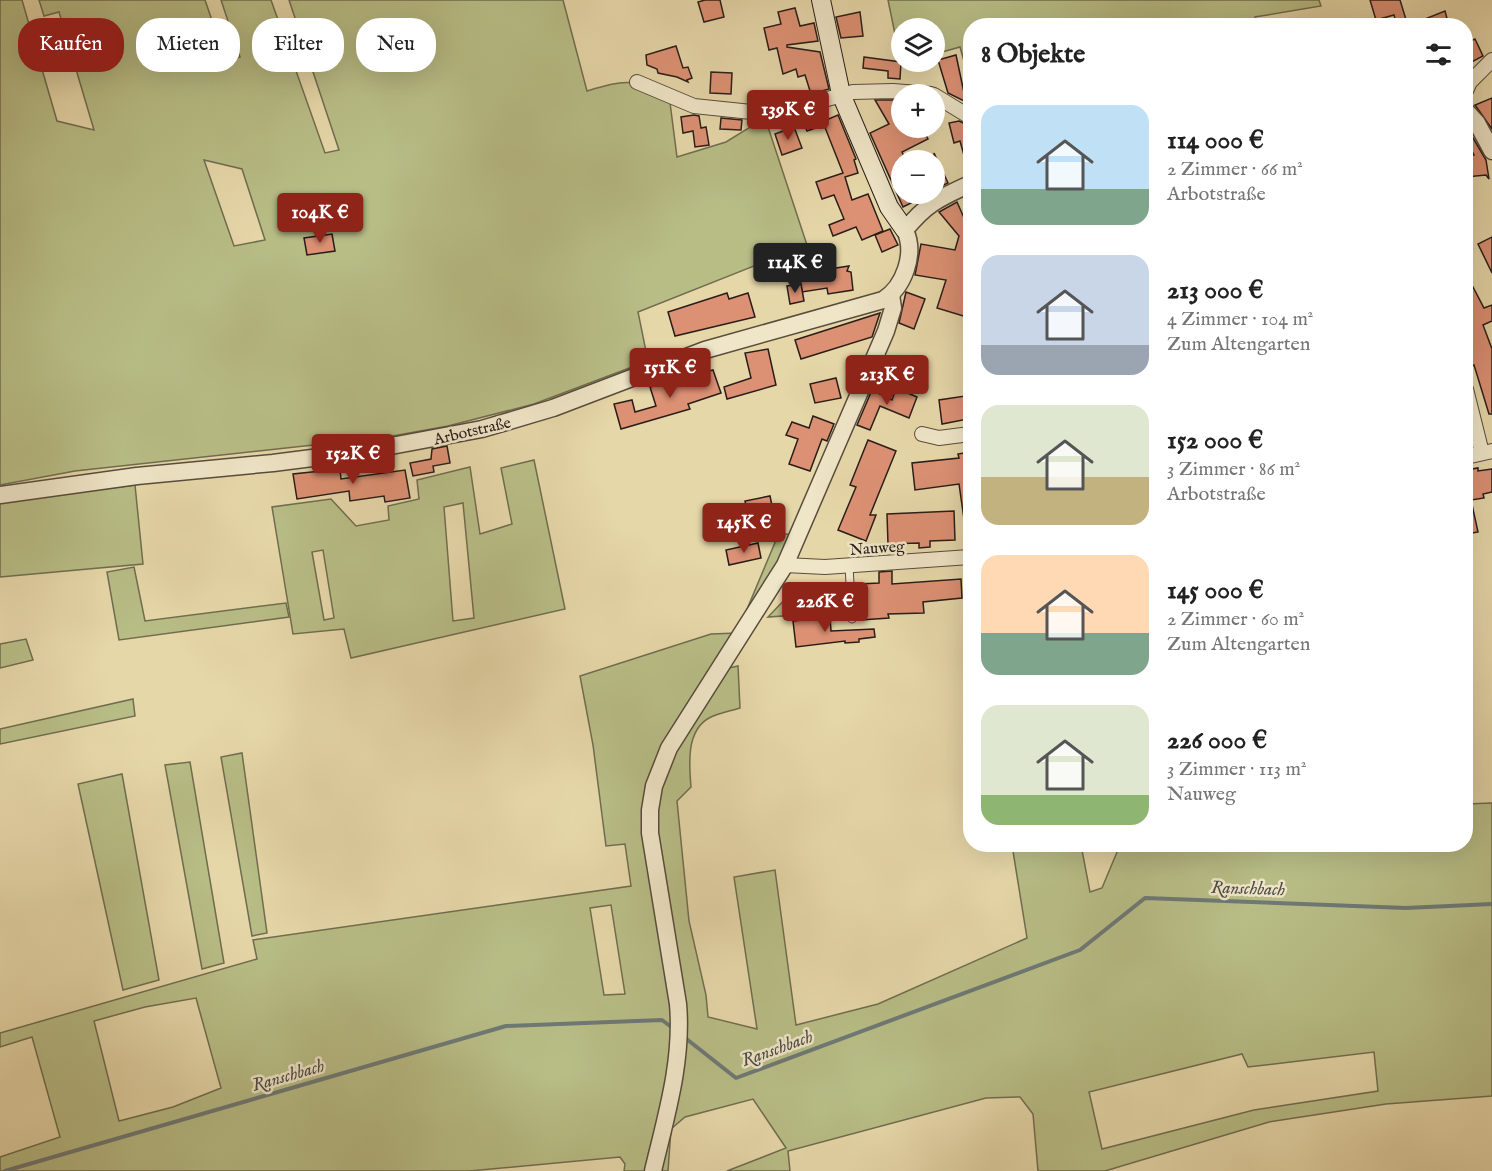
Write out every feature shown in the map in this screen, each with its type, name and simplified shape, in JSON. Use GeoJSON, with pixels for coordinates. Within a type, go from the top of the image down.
{"type":"FeatureCollection","features":[{"type":"Feature","properties":{"kind":"main road"},"geometry":{"type":"LineString","coordinates":[[821,0],[841,94],[889,207],[906,230]]}},
{"type":"Feature","properties":{"kind":"street"},"geometry":{"type":"LineString","coordinates":[[1473,79],[1492,60]]}},
{"type":"Feature","properties":{"kind":"street"},"geometry":{"type":"LineString","coordinates":[[638,82],[704,108],[761,113],[788,110],[841,94],[891,91]]}},
{"type":"Feature","properties":{"kind":"street"},"geometry":{"type":"LineString","coordinates":[[945,102],[963,113]]}},
{"type":"Feature","properties":{"kind":"street"},"geometry":{"type":"LineString","coordinates":[[1473,119],[1492,152]]}},
{"type":"Feature","properties":{"kind":"street"},"geometry":{"type":"LineString","coordinates":[[653,1171],[674,1078],[680,1034],[678,1004],[650,833],[650,810],[657,778],[669,747],[785,564],[886,331],[892,308],[891,295],[900,284],[909,254],[906,230],[928,204],[963,187]]}},
{"type":"Feature","properties":{"kind":"street","name":"Arbotstraße"},"geometry":{"type":"LineString","coordinates":[[0,495],[137,476],[359,452],[482,429],[553,408],[705,351],[874,303],[891,295]]}},
{"type":"Feature","properties":{"kind":"street"},"geometry":{"type":"LineString","coordinates":[[1473,410],[1487,452]]}},
{"type":"Feature","properties":{"kind":"street"},"geometry":{"type":"LineString","coordinates":[[922,434],[939,438],[963,435]]}},
{"type":"Feature","properties":{"kind":"street","name":"Nauweg"},"geometry":{"type":"LineString","coordinates":[[785,564],[809,568],[963,558]]}},
{"type":"Feature","properties":{"kind":"lane"},"geometry":{"type":"LineString","coordinates":[[849,566],[852,619]]}},
{"type":"Feature","properties":{"kind":"green space"},"geometry":{"type":"Polygon","coordinates":[[[0,0],[22,0],[27,18],[18,18],[18,72],[43,72],[57,121],[94,130],[77,72],[124,72],[124,18],[61,18],[59,12],[44,16],[39,0],[205,0],[211,18],[136,18],[136,72],[240,72],[240,18],[227,18],[221,0],[271,0],[277,18],[252,18],[252,72],[296,72],[325,153],[339,150],[313,72],[344,72],[344,18],[295,18],[289,0],[563,0],[587,91],[629,82],[669,95],[677,157],[726,142],[765,118],[807,245],[638,312],[648,361],[534,404],[448,426],[387,437],[75,471],[0,485],[0,0]],[[204,160],[234,246],[265,240],[242,169],[204,160]]]}},
{"type":"Feature","properties":{"kind":"green space"},"geometry":{"type":"Polygon","coordinates":[[[888,0],[1319,0],[1321,6],[1255,18],[963,18],[963,58],[960,47],[945,51],[945,18],[892,18],[888,0]]]}},
{"type":"Feature","properties":{"kind":"green space"},"geometry":{"type":"Polygon","coordinates":[[[534,460],[565,609],[351,658],[344,629],[293,634],[272,507],[331,499],[356,526],[389,520],[388,506],[419,499],[417,480],[470,467],[480,534],[512,524],[501,468],[534,460]],[[463,503],[444,507],[453,621],[474,618],[463,503]],[[323,550],[312,552],[324,620],[334,618],[323,550]]]}},
{"type":"Feature","properties":{"kind":"green space"},"geometry":{"type":"Polygon","coordinates":[[[135,485],[143,564],[0,577],[0,502],[135,485]]]}},
{"type":"Feature","properties":{"kind":"green space"},"geometry":{"type":"Polygon","coordinates":[[[779,533],[793,535],[744,622],[745,614],[779,533]]]}},
{"type":"Feature","properties":{"kind":"green space"},"geometry":{"type":"Polygon","coordinates":[[[134,567],[145,621],[286,603],[289,617],[119,640],[107,572],[134,567]]]}},
{"type":"Feature","properties":{"kind":"green space"},"geometry":{"type":"Polygon","coordinates":[[[841,584],[839,612],[768,617],[792,592],[841,584]]]}},
{"type":"Feature","properties":{"kind":"green space"},"geometry":{"type":"Polygon","coordinates":[[[737,633],[720,670],[738,666],[740,708],[709,718],[696,731],[691,749],[691,787],[677,801],[689,921],[706,995],[708,1017],[757,1029],[734,877],[775,870],[796,1025],[878,1004],[1027,938],[1013,852],[1082,852],[1090,892],[1102,888],[1117,852],[1473,852],[1473,804],[1492,803],[1492,1096],[1386,1104],[1269,1122],[1105,1171],[1038,1171],[1033,1114],[1020,1097],[986,1098],[788,1151],[790,1171],[727,1171],[786,1148],[753,1099],[685,1117],[671,1129],[668,1171],[624,1171],[625,1164],[620,1157],[469,1171],[0,1171],[0,1157],[60,1137],[32,1037],[0,1047],[0,1033],[257,959],[253,940],[631,886],[625,844],[606,846],[593,745],[580,676],[711,634],[737,633]],[[611,905],[590,908],[604,995],[625,994],[611,905]],[[196,998],[145,1007],[94,1021],[119,1121],[173,1107],[221,1088],[196,998]],[[1374,1052],[1248,1067],[1242,1054],[1089,1092],[1102,1149],[1254,1110],[1378,1091],[1374,1052]]]}},
{"type":"Feature","properties":{"kind":"green space"},"geometry":{"type":"Polygon","coordinates":[[[26,639],[33,660],[0,668],[0,644],[26,639]]]}},
{"type":"Feature","properties":{"kind":"green space"},"geometry":{"type":"Polygon","coordinates":[[[133,699],[135,716],[0,744],[0,729],[133,699]]]}},
{"type":"Feature","properties":{"kind":"green space"},"geometry":{"type":"Polygon","coordinates":[[[242,753],[267,933],[252,936],[221,757],[242,753]]]}},
{"type":"Feature","properties":{"kind":"green space"},"geometry":{"type":"Polygon","coordinates":[[[190,762],[224,963],[202,969],[165,765],[190,762]]]}},
{"type":"Feature","properties":{"kind":"green space"},"geometry":{"type":"Polygon","coordinates":[[[122,774],[159,980],[123,990],[78,784],[122,774]]]}},
{"type":"Feature","properties":{"kind":"building"},"geometry":{"type":"Polygon","coordinates":[[[720,0],[724,17],[704,22],[698,2],[720,0]]]}},
{"type":"Feature","properties":{"kind":"building"},"geometry":{"type":"Polygon","coordinates":[[[1370,0],[1400,0],[1406,18],[1395,18],[1394,15],[1375,18],[1370,0]]]}},
{"type":"Feature","properties":{"kind":"building"},"geometry":{"type":"Polygon","coordinates":[[[795,8],[800,26],[814,23],[818,41],[787,45],[787,47],[820,52],[829,89],[811,94],[805,75],[798,77],[796,69],[783,74],[777,48],[769,50],[764,28],[781,24],[778,12],[795,8]]]}},
{"type":"Feature","properties":{"kind":"building"},"geometry":{"type":"Polygon","coordinates":[[[1445,11],[1447,18],[1428,18],[1445,11]]]}},
{"type":"Feature","properties":{"kind":"building"},"geometry":{"type":"Polygon","coordinates":[[[860,12],[863,36],[841,38],[836,17],[860,12]]]}},
{"type":"Feature","properties":{"kind":"building"},"geometry":{"type":"Polygon","coordinates":[[[1475,39],[1483,56],[1473,61],[1473,40],[1475,39]]]}},
{"type":"Feature","properties":{"kind":"building"},"geometry":{"type":"Polygon","coordinates":[[[676,46],[683,68],[688,67],[692,78],[687,80],[688,82],[658,73],[657,69],[647,65],[646,55],[676,46]]]}},
{"type":"Feature","properties":{"kind":"building"},"geometry":{"type":"Polygon","coordinates":[[[956,55],[963,88],[963,100],[948,93],[942,72],[945,72],[945,58],[956,55]]]}},
{"type":"Feature","properties":{"kind":"building"},"geometry":{"type":"Polygon","coordinates":[[[864,57],[891,61],[891,72],[900,72],[900,79],[888,78],[888,71],[863,68],[864,57]]]}},
{"type":"Feature","properties":{"kind":"building"},"geometry":{"type":"Polygon","coordinates":[[[711,72],[732,73],[731,94],[710,93],[711,72]]]}},
{"type":"Feature","properties":{"kind":"building"},"geometry":{"type":"Polygon","coordinates":[[[1492,98],[1492,129],[1475,105],[1492,98]]]}},
{"type":"Feature","properties":{"kind":"building"},"geometry":{"type":"Polygon","coordinates":[[[875,100],[891,100],[891,138],[928,139],[906,150],[891,150],[891,180],[870,133],[889,124],[875,100]]]}},
{"type":"Feature","properties":{"kind":"building"},"geometry":{"type":"Polygon","coordinates":[[[820,110],[824,121],[838,115],[856,159],[854,160],[858,173],[845,177],[852,200],[868,194],[883,231],[862,240],[856,227],[833,236],[829,225],[844,219],[834,195],[822,199],[816,182],[843,173],[824,125],[807,131],[801,116],[820,110]]]}},
{"type":"Feature","properties":{"kind":"building"},"geometry":{"type":"Polygon","coordinates":[[[699,116],[701,128],[706,127],[709,145],[695,147],[693,131],[683,133],[681,117],[699,116]]]}},
{"type":"Feature","properties":{"kind":"building"},"geometry":{"type":"Polygon","coordinates":[[[721,118],[742,120],[741,130],[720,129],[721,118]]]}},
{"type":"Feature","properties":{"kind":"building"},"geometry":{"type":"Polygon","coordinates":[[[959,121],[963,123],[963,152],[960,141],[954,143],[949,123],[959,121]]]}},
{"type":"Feature","properties":{"kind":"building"},"geometry":{"type":"Polygon","coordinates":[[[794,127],[802,148],[782,155],[775,134],[794,127]]]}},
{"type":"Feature","properties":{"kind":"building"},"geometry":{"type":"Polygon","coordinates":[[[1473,138],[1486,160],[1489,179],[1486,175],[1473,176],[1473,138]]]}},
{"type":"Feature","properties":{"kind":"building"},"geometry":{"type":"Polygon","coordinates":[[[957,202],[963,216],[963,316],[937,308],[946,280],[915,275],[921,244],[955,250],[959,236],[939,212],[957,202]]]}},
{"type":"Feature","properties":{"kind":"building"},"geometry":{"type":"Polygon","coordinates":[[[890,229],[898,245],[882,252],[875,235],[890,229]]]}},
{"type":"Feature","properties":{"kind":"building"},"geometry":{"type":"Polygon","coordinates":[[[332,234],[335,251],[307,255],[304,238],[332,234]]]}},
{"type":"Feature","properties":{"kind":"building"},"geometry":{"type":"Polygon","coordinates":[[[1492,237],[1492,273],[1478,244],[1492,237]]]}},
{"type":"Feature","properties":{"kind":"building"},"geometry":{"type":"Polygon","coordinates":[[[816,265],[817,271],[849,266],[847,271],[851,272],[853,290],[828,294],[827,288],[802,292],[797,267],[816,265]]]}},
{"type":"Feature","properties":{"kind":"building"},"geometry":{"type":"Polygon","coordinates":[[[801,284],[804,301],[790,304],[787,286],[801,284]]]}},
{"type":"Feature","properties":{"kind":"building"},"geometry":{"type":"Polygon","coordinates":[[[1473,287],[1484,308],[1492,305],[1492,321],[1483,325],[1492,349],[1492,414],[1489,414],[1474,365],[1473,287]]]}},
{"type":"Feature","properties":{"kind":"building"},"geometry":{"type":"Polygon","coordinates":[[[906,292],[925,299],[914,329],[899,323],[906,292]]]}},
{"type":"Feature","properties":{"kind":"building"},"geometry":{"type":"Polygon","coordinates":[[[727,293],[729,299],[748,293],[755,317],[675,336],[668,312],[727,293]]]}},
{"type":"Feature","properties":{"kind":"building"},"geometry":{"type":"Polygon","coordinates":[[[880,313],[872,337],[801,359],[795,340],[880,313]]]}},
{"type":"Feature","properties":{"kind":"building"},"geometry":{"type":"Polygon","coordinates":[[[768,349],[776,385],[727,399],[724,387],[751,378],[745,353],[768,349]]]}},
{"type":"Feature","properties":{"kind":"building"},"geometry":{"type":"Polygon","coordinates":[[[713,370],[721,393],[688,404],[690,409],[621,429],[614,404],[632,400],[635,412],[656,406],[650,387],[713,370]]]}},
{"type":"Feature","properties":{"kind":"building"},"geometry":{"type":"Polygon","coordinates":[[[836,378],[841,398],[815,403],[810,384],[836,378]]]}},
{"type":"Feature","properties":{"kind":"building"},"geometry":{"type":"Polygon","coordinates":[[[896,388],[917,397],[909,418],[880,406],[870,430],[857,425],[872,390],[892,400],[896,388]]]}},
{"type":"Feature","properties":{"kind":"building"},"geometry":{"type":"Polygon","coordinates":[[[963,396],[963,420],[942,424],[939,400],[963,396]]]}},
{"type":"Feature","properties":{"kind":"building"},"geometry":{"type":"Polygon","coordinates":[[[813,416],[834,424],[827,441],[822,439],[810,471],[789,464],[798,439],[786,435],[792,422],[809,428],[813,416]]]}},
{"type":"Feature","properties":{"kind":"building"},"geometry":{"type":"Polygon","coordinates":[[[868,440],[896,451],[870,515],[876,515],[866,541],[838,530],[856,487],[850,485],[868,440]]]}},
{"type":"Feature","properties":{"kind":"building"},"geometry":{"type":"Polygon","coordinates":[[[447,446],[450,463],[433,466],[434,472],[413,476],[410,463],[431,459],[432,449],[447,446]]]}},
{"type":"Feature","properties":{"kind":"building"},"geometry":{"type":"Polygon","coordinates":[[[963,453],[963,512],[959,484],[915,490],[912,463],[959,458],[958,454],[963,453]]]}},
{"type":"Feature","properties":{"kind":"building"},"geometry":{"type":"Polygon","coordinates":[[[1478,468],[1478,471],[1492,469],[1492,492],[1483,494],[1484,498],[1473,500],[1473,469],[1478,468]]]}},
{"type":"Feature","properties":{"kind":"building"},"geometry":{"type":"Polygon","coordinates":[[[340,469],[341,479],[405,470],[410,498],[385,502],[384,496],[350,501],[349,491],[297,499],[293,474],[340,469]]]}},
{"type":"Feature","properties":{"kind":"building"},"geometry":{"type":"Polygon","coordinates":[[[770,496],[776,525],[751,530],[745,501],[770,496]]]}},
{"type":"Feature","properties":{"kind":"building"},"geometry":{"type":"Polygon","coordinates":[[[1473,509],[1478,532],[1473,533],[1473,509]]]}},
{"type":"Feature","properties":{"kind":"building"},"geometry":{"type":"Polygon","coordinates":[[[954,511],[955,540],[930,541],[930,547],[919,548],[919,543],[888,544],[887,514],[954,511]]]}},
{"type":"Feature","properties":{"kind":"building"},"geometry":{"type":"Polygon","coordinates":[[[758,543],[761,558],[729,565],[726,550],[758,543]]]}},
{"type":"Feature","properties":{"kind":"building"},"geometry":{"type":"Polygon","coordinates":[[[892,571],[892,584],[961,579],[962,598],[923,602],[924,613],[888,614],[889,618],[861,620],[859,584],[879,583],[879,572],[892,571]]]}},
{"type":"Feature","properties":{"kind":"building"},"geometry":{"type":"Polygon","coordinates":[[[830,617],[831,631],[874,629],[875,637],[859,639],[859,642],[845,643],[845,641],[796,647],[793,621],[830,617]]]}},
{"type":"Feature","properties":{"kind":"waterway","name":"Ranschbach"},"geometry":{"type":"LineString","coordinates":[[684,1037],[736,1078],[1080,950],[1145,898],[1406,908],[1492,904]]}},
{"type":"Feature","properties":{"kind":"waterway","name":"Ranschbach"},"geometry":{"type":"LineString","coordinates":[[5,1171],[506,1026],[662,1020],[674,1029]]}}]}
